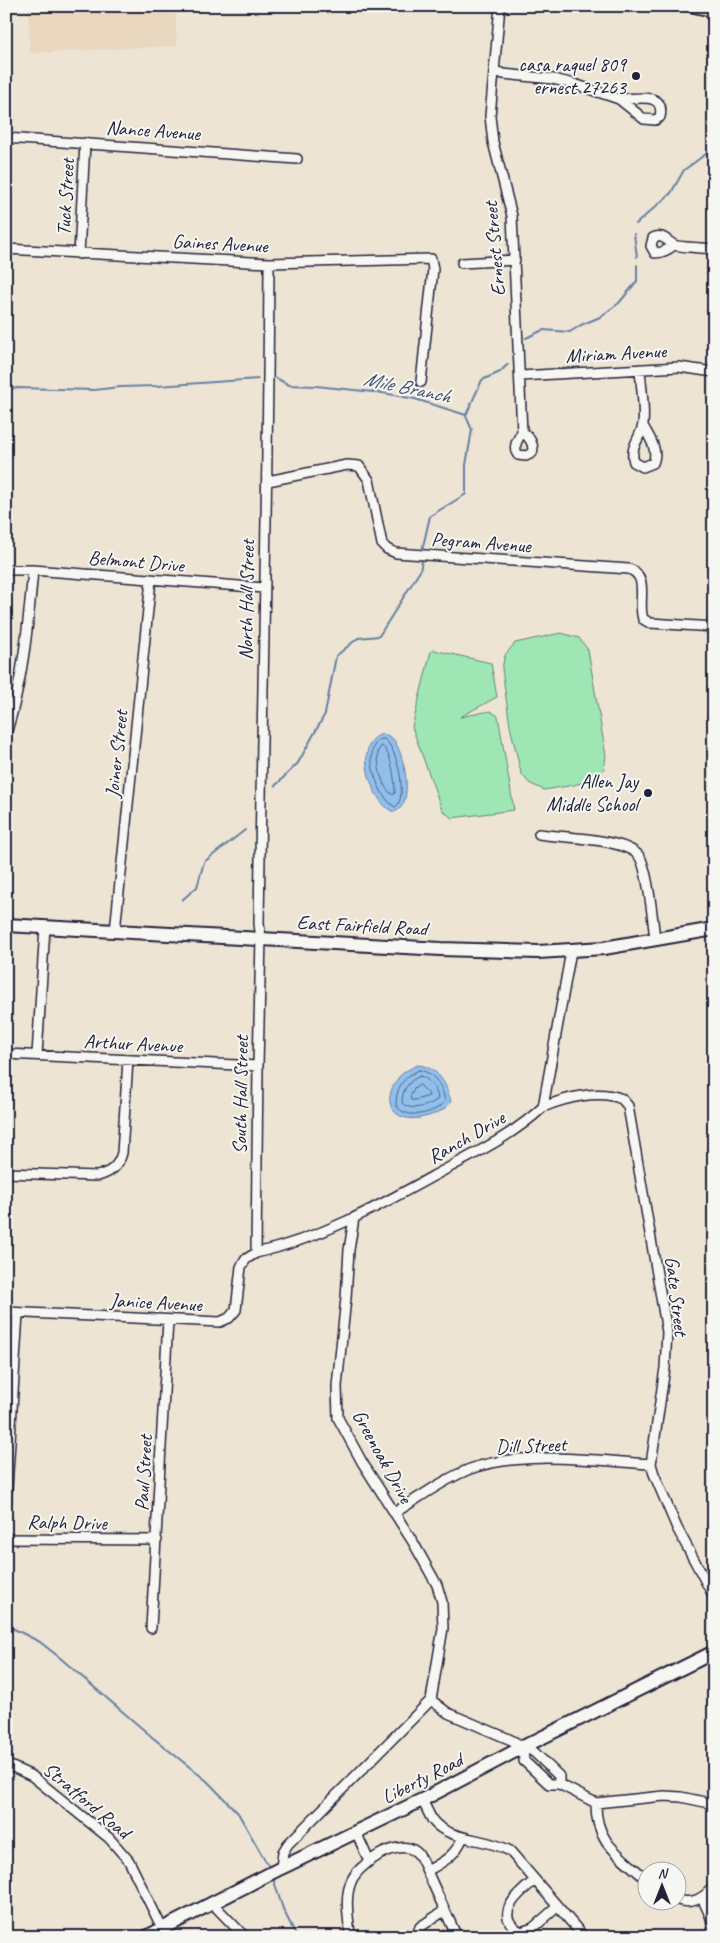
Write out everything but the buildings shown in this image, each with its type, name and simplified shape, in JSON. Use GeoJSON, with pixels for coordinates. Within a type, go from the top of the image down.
{"type":"FeatureCollection","features":[{"type":"Feature","properties":{"kind":"main road","name":"East Fairfield Road"},"geometry":{"type":"LineString","coordinates":[[6,925],[516,952],[604,948],[714,929]]}},
{"type":"Feature","properties":{"kind":"main road","name":"Liberty Road"},"geometry":{"type":"LineString","coordinates":[[146,1937],[714,1652]]}},
{"type":"Feature","properties":{"kind":"street","name":"Ernest Street"},"geometry":{"type":"LineString","coordinates":[[500,6],[490,116],[493,142],[512,216],[522,432]]}},
{"type":"Feature","properties":{"kind":"street"},"geometry":{"type":"LineString","coordinates":[[692,6],[714,11]]}},
{"type":"Feature","properties":{"kind":"street"},"geometry":{"type":"LineString","coordinates":[[494,70],[503,74],[564,81],[618,99]]}},
{"type":"Feature","properties":{"kind":"street","name":"Nance Avenue"},"geometry":{"type":"LineString","coordinates":[[6,138],[297,158]]}},
{"type":"Feature","properties":{"kind":"street","name":"Tuck Street"},"geometry":{"type":"LineString","coordinates":[[80,254],[86,143]]}},
{"type":"Feature","properties":{"kind":"street"},"geometry":{"type":"LineString","coordinates":[[674,245],[714,249]]}},
{"type":"Feature","properties":{"kind":"street","name":"Gaines Avenue"},"geometry":{"type":"LineString","coordinates":[[6,249],[269,264],[431,259],[432,269],[421,382]]}},
{"type":"Feature","properties":{"kind":"street"},"geometry":{"type":"LineString","coordinates":[[462,263],[515,260]]}},
{"type":"Feature","properties":{"kind":"street","name":"North Hall Street"},"geometry":{"type":"LineString","coordinates":[[261,938],[259,915],[264,588],[268,481],[269,264]]}},
{"type":"Feature","properties":{"kind":"street","name":"Miriam Avenue"},"geometry":{"type":"LineString","coordinates":[[520,376],[679,367],[714,372]]}},
{"type":"Feature","properties":{"kind":"street"},"geometry":{"type":"LineString","coordinates":[[640,369],[643,426]]}},
{"type":"Feature","properties":{"kind":"street","name":"Pegram Avenue"},"geometry":{"type":"LineString","coordinates":[[268,481],[336,466],[349,464],[359,466],[369,480],[382,544],[387,549],[396,553],[628,569],[636,571],[640,576],[641,612],[643,619],[650,623],[714,627]]}},
{"type":"Feature","properties":{"kind":"street","name":"Belmont Drive"},"geometry":{"type":"LineString","coordinates":[[6,570],[33,570],[264,588]]}},
{"type":"Feature","properties":{"kind":"street"},"geometry":{"type":"LineString","coordinates":[[6,734],[16,698],[26,646],[33,570]]}},
{"type":"Feature","properties":{"kind":"street","name":"Joiner Street"},"geometry":{"type":"LineString","coordinates":[[115,931],[151,580]]}},
{"type":"Feature","properties":{"kind":"street"},"geometry":{"type":"LineString","coordinates":[[540,834],[625,846],[639,857],[644,868],[655,939]]}},
{"type":"Feature","properties":{"kind":"street"},"geometry":{"type":"LineString","coordinates":[[37,1055],[46,927]]}},
{"type":"Feature","properties":{"kind":"street","name":"South Hall Street"},"geometry":{"type":"LineString","coordinates":[[256,1253],[261,938]]}},
{"type":"Feature","properties":{"kind":"street"},"geometry":{"type":"LineString","coordinates":[[543,1108],[571,951]]}},
{"type":"Feature","properties":{"kind":"street","name":"Arthur Avenue"},"geometry":{"type":"LineString","coordinates":[[6,1054],[258,1066]]}},
{"type":"Feature","properties":{"kind":"street"},"geometry":{"type":"LineString","coordinates":[[6,1173],[97,1176],[110,1172],[116,1166],[122,1154],[128,1060]]}},
{"type":"Feature","properties":{"kind":"street","name":"Gate Street"},"geometry":{"type":"LineString","coordinates":[[543,1108],[565,1100],[605,1095],[622,1098],[628,1106],[667,1332],[665,1368],[651,1464],[677,1528],[714,1597]]}},
{"type":"Feature","properties":{"kind":"street","name":"Ranch Drive"},"geometry":{"type":"LineString","coordinates":[[256,1253],[323,1232],[379,1206],[500,1140],[543,1108]]}},
{"type":"Feature","properties":{"kind":"street","name":"Greenoak Drive"},"geometry":{"type":"LineString","coordinates":[[354,1218],[349,1250],[337,1386],[338,1418],[362,1462],[421,1556],[441,1596],[444,1614],[443,1628],[431,1700]]}},
{"type":"Feature","properties":{"kind":"street","name":"Janice Avenue"},"geometry":{"type":"LineString","coordinates":[[6,1312],[220,1322],[229,1318],[236,1310],[241,1267],[246,1259],[256,1253]]}},
{"type":"Feature","properties":{"kind":"street"},"geometry":{"type":"LineString","coordinates":[[6,1505],[18,1312]]}},
{"type":"Feature","properties":{"kind":"street","name":"Paul Street"},"geometry":{"type":"LineString","coordinates":[[151,1628],[158,1540],[168,1320]]}},
{"type":"Feature","properties":{"kind":"street","name":"Dill Street"},"geometry":{"type":"LineString","coordinates":[[394,1513],[469,1470],[504,1460],[546,1459],[651,1464]]}},
{"type":"Feature","properties":{"kind":"street","name":"Ralph Drive"},"geometry":{"type":"LineString","coordinates":[[6,1539],[158,1540]]}},
{"type":"Feature","properties":{"kind":"street"},"geometry":{"type":"LineString","coordinates":[[281,1868],[283,1852],[288,1844],[431,1700],[448,1713],[509,1739],[534,1752],[559,1776],[559,1784],[596,1803],[664,1796],[681,1797],[714,1804]]}},
{"type":"Feature","properties":{"kind":"street","name":"Stratford Road"},"geometry":{"type":"LineString","coordinates":[[6,1764],[32,1776],[109,1838],[129,1861],[162,1928]]}},
{"type":"Feature","properties":{"kind":"street"},"geometry":{"type":"LineString","coordinates":[[422,1800],[433,1821],[442,1830],[463,1837],[498,1844],[510,1851],[584,1937]]}},
{"type":"Feature","properties":{"kind":"street"},"geometry":{"type":"LineString","coordinates":[[596,1803],[597,1823],[601,1835],[638,1872]]}},
{"type":"Feature","properties":{"kind":"street"},"geometry":{"type":"LineString","coordinates":[[356,1832],[369,1861]]}},
{"type":"Feature","properties":{"kind":"street"},"geometry":{"type":"LineString","coordinates":[[427,1871],[448,1859],[458,1850],[463,1837]]}},
{"type":"Feature","properties":{"kind":"street"},"geometry":{"type":"LineString","coordinates":[[350,1937],[347,1898],[356,1871],[369,1861],[393,1849],[404,1847],[414,1850],[419,1854],[457,1937]]}},
{"type":"Feature","properties":{"kind":"street"},"geometry":{"type":"LineString","coordinates":[[535,1880],[516,1897],[509,1908],[508,1917],[510,1924],[521,1932],[533,1928],[557,1907]]}},
{"type":"Feature","properties":{"kind":"street"},"geometry":{"type":"LineString","coordinates":[[688,1901],[702,1898],[714,1886]]}},
{"type":"Feature","properties":{"kind":"street"},"geometry":{"type":"LineString","coordinates":[[702,1898],[710,1914],[714,1929]]}},
{"type":"Feature","properties":{"kind":"street"},"geometry":{"type":"LineString","coordinates":[[212,1903],[245,1937]]}},
{"type":"Feature","properties":{"kind":"street"},"geometry":{"type":"LineString","coordinates":[[416,1937],[420,1927],[444,1910]]}},
{"type":"Feature","properties":{"kind":"shaded area"},"geometry":{"type":"Polygon","coordinates":[[[28,6],[175,6],[177,46],[30,53],[28,6]]]}},
{"type":"Feature","properties":{"kind":"green space"},"geometry":{"type":"Polygon","coordinates":[[[561,633],[579,638],[588,650],[606,756],[604,769],[595,779],[544,790],[529,783],[521,773],[510,726],[502,669],[505,655],[515,643],[561,633]]]}},
{"type":"Feature","properties":{"kind":"green space"},"geometry":{"type":"Polygon","coordinates":[[[434,650],[491,663],[497,697],[460,717],[490,711],[498,716],[514,810],[452,818],[442,810],[412,727],[431,651],[434,650]]]}},
{"type":"Feature","properties":{"kind":"water"},"geometry":{"type":"Polygon","coordinates":[[[383,734],[392,738],[397,746],[406,778],[405,800],[401,808],[394,812],[386,807],[378,798],[368,773],[368,748],[373,739],[383,734]]]}},
{"type":"Feature","properties":{"kind":"water"},"geometry":{"type":"Polygon","coordinates":[[[418,1065],[431,1069],[441,1078],[451,1102],[435,1114],[407,1118],[394,1111],[390,1104],[390,1096],[399,1077],[405,1071],[418,1065]]]}},
{"type":"Feature","properties":{"kind":"waterway","name":"Mile Branch"},"geometry":{"type":"LineString","coordinates":[[636,224],[671,193],[684,170],[714,148]]}},
{"type":"Feature","properties":{"kind":"waterway","name":"Mile Branch"},"geometry":{"type":"LineString","coordinates":[[634,234],[637,257]]}},
{"type":"Feature","properties":{"kind":"waterway","name":"Mile Branch"},"geometry":{"type":"LineString","coordinates":[[526,338],[543,330],[570,332],[600,317],[619,303],[637,281],[637,265]]}},
{"type":"Feature","properties":{"kind":"waterway","name":"Mile Branch"},"geometry":{"type":"LineString","coordinates":[[276,378],[289,385],[383,393],[415,399],[466,415],[482,380],[500,372],[508,364]]}},
{"type":"Feature","properties":{"kind":"waterway","name":"Mile Branch"},"geometry":{"type":"LineString","coordinates":[[6,389],[94,390],[258,379]]}},
{"type":"Feature","properties":{"kind":"waterway"},"geometry":{"type":"LineString","coordinates":[[422,551],[430,516],[466,494],[466,465],[472,430],[466,416]]}},
{"type":"Feature","properties":{"kind":"waterway"},"geometry":{"type":"LineString","coordinates":[[275,786],[298,763],[325,714],[336,656],[358,638],[379,636],[420,571],[422,560]]}},
{"type":"Feature","properties":{"kind":"waterway"},"geometry":{"type":"LineString","coordinates":[[182,900],[197,887],[204,862],[245,830]]}},
{"type":"Feature","properties":{"kind":"waterway"},"geometry":{"type":"LineString","coordinates":[[6,1625],[40,1642],[207,1781],[238,1813],[269,1867]]}},
{"type":"Feature","properties":{"kind":"waterway"},"geometry":{"type":"LineString","coordinates":[[274,1881],[283,1909],[297,1937]]}},
{"type":"Feature","properties":{"kind":"place","name":"casa raquel 809 ernest 27263"},"geometry":{"type":"Point","coordinates":[636,76]}},
{"type":"Feature","properties":{"kind":"place","name":"Allen Jay Middle School"},"geometry":{"type":"Point","coordinates":[648,793]}}]}
